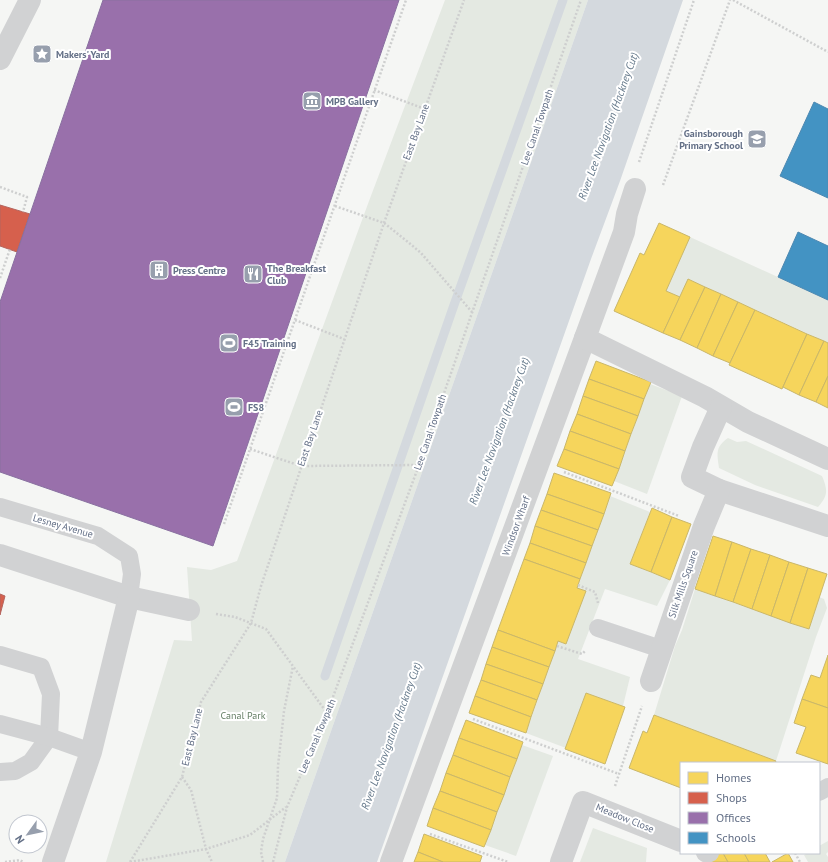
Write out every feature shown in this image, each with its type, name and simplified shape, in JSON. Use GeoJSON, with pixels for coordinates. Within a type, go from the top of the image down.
{"type":"FeatureCollection","features":[{"type":"Feature","properties":{"kind":"street"},"geometry":{"type":"LineString","coordinates":[[0,59],[30,0]]}},
{"type":"Feature","properties":{"kind":"street","name":"Windsor Wharf"},"geometry":{"type":"LineString","coordinates":[[391,862],[624,232],[627,214],[635,189]]}},
{"type":"Feature","properties":{"kind":"street"},"geometry":{"type":"LineString","coordinates":[[585,338],[705,397],[748,422],[828,459]]}},
{"type":"Feature","properties":{"kind":"street"},"geometry":{"type":"LineString","coordinates":[[721,407],[703,447],[692,477],[719,490],[828,530]]}},
{"type":"Feature","properties":{"kind":"street","name":"Silk Mills Square"},"geometry":{"type":"LineString","coordinates":[[651,681],[704,526],[719,490]]}},
{"type":"Feature","properties":{"kind":"street"},"geometry":{"type":"LineString","coordinates":[[0,555],[129,597],[190,610]]}},
{"type":"Feature","properties":{"kind":"street"},"geometry":{"type":"LineString","coordinates":[[53,862],[91,752],[129,597]]}},
{"type":"Feature","properties":{"kind":"street","name":"Meadow Close"},"geometry":{"type":"LineString","coordinates":[[561,862],[584,802],[680,841]]}},
{"type":"Feature","properties":{"kind":"lane","name":"Lesney Avenue"},"geometry":{"type":"LineString","coordinates":[[0,507],[98,536],[129,556],[132,574],[129,597]]}},
{"type":"Feature","properties":{"kind":"lane"},"geometry":{"type":"LineString","coordinates":[[598,628],[661,650]]}},
{"type":"Feature","properties":{"kind":"lane"},"geometry":{"type":"LineString","coordinates":[[0,655],[41,667],[51,694],[49,736],[31,762],[16,771],[0,772]]}},
{"type":"Feature","properties":{"kind":"lane"},"geometry":{"type":"LineString","coordinates":[[0,724],[49,736],[91,752]]}},
{"type":"Feature","properties":{"kind":"path"},"geometry":{"type":"LineString","coordinates":[[224,524],[406,0]]}},
{"type":"Feature","properties":{"kind":"path","name":"East Bay Lane"},"geometry":{"type":"LineString","coordinates":[[130,862],[182,777],[201,702],[251,623],[261,586],[344,339],[464,0]]}},
{"type":"Feature","properties":{"kind":"path","name":"Lee Canal Towpath"},"geometry":{"type":"LineString","coordinates":[[273,862],[287,807],[327,713],[419,465],[581,0]]}},
{"type":"Feature","properties":{"kind":"path"},"geometry":{"type":"LineString","coordinates":[[637,166],[694,0]]}},
{"type":"Feature","properties":{"kind":"path"},"geometry":{"type":"LineString","coordinates":[[662,188],[731,0],[828,52]]}},
{"type":"Feature","properties":{"kind":"path"},"geometry":{"type":"LineString","coordinates":[[374,90],[425,109]]}},
{"type":"Feature","properties":{"kind":"path"},"geometry":{"type":"LineString","coordinates":[[0,187],[27,197],[23,212]]}},
{"type":"Feature","properties":{"kind":"path"},"geometry":{"type":"LineString","coordinates":[[335,206],[384,223],[421,253],[472,312]]}},
{"type":"Feature","properties":{"kind":"path"},"geometry":{"type":"LineString","coordinates":[[0,278],[10,250]]}},
{"type":"Feature","properties":{"kind":"path"},"geometry":{"type":"LineString","coordinates":[[295,320],[344,339]]}},
{"type":"Feature","properties":{"kind":"path"},"geometry":{"type":"LineString","coordinates":[[250,449],[301,466],[419,465]]}},
{"type":"Feature","properties":{"kind":"path"},"geometry":{"type":"LineString","coordinates":[[538,466],[540,463],[704,526]]}},
{"type":"Feature","properties":{"kind":"path"},"geometry":{"type":"LineString","coordinates":[[190,610],[235,617],[266,629],[327,713]]}},
{"type":"Feature","properties":{"kind":"path"},"geometry":{"type":"LineString","coordinates":[[263,862],[261,852],[262,846],[277,798],[278,766],[284,712],[293,666]]}},
{"type":"Feature","properties":{"kind":"path"},"geometry":{"type":"LineString","coordinates":[[608,812],[619,774],[651,681]]}},
{"type":"Feature","properties":{"kind":"path"},"geometry":{"type":"LineString","coordinates":[[448,709],[619,774]]}},
{"type":"Feature","properties":{"kind":"path"},"geometry":{"type":"LineString","coordinates":[[182,777],[191,790],[206,849],[212,862]]}},
{"type":"Feature","properties":{"kind":"path"},"geometry":{"type":"LineString","coordinates":[[130,862],[206,849],[250,835],[287,807]]}},
{"type":"Feature","properties":{"kind":"path"},"geometry":{"type":"LineString","coordinates":[[405,825],[508,862]]}},
{"type":"Feature","properties":{"kind":"path"},"geometry":{"type":"LineString","coordinates":[[5,862],[20,860],[23,862]]}},
{"type":"Feature","properties":{"kind":"green space","name":"Canal Park"},"geometry":{"type":"Polygon","coordinates":[[[445,0],[588,0],[285,862],[106,862],[174,640],[192,641],[187,567],[211,570],[237,561],[369,201],[445,0]]]}},
{"type":"Feature","properties":{"kind":"green space"},"geometry":{"type":"Polygon","coordinates":[[[690,237],[828,300],[828,343],[688,279],[680,297],[666,291],[690,237]]]}},
{"type":"Feature","properties":{"kind":"green space"},"geometry":{"type":"Polygon","coordinates":[[[650,384],[682,396],[647,494],[614,481],[650,384]]]}},
{"type":"Feature","properties":{"kind":"green space"},"geometry":{"type":"Polygon","coordinates":[[[728,438],[737,442],[746,441],[822,476],[826,489],[824,499],[818,507],[755,485],[719,468],[718,451],[724,441],[728,438]]]}},
{"type":"Feature","properties":{"kind":"green space"},"geometry":{"type":"Polygon","coordinates":[[[610,496],[650,512],[630,564],[670,580],[657,606],[605,589],[578,659],[630,677],[623,706],[586,693],[566,748],[526,733],[558,641],[566,644],[585,591],[577,588],[610,496]]]}},
{"type":"Feature","properties":{"kind":"green space"},"geometry":{"type":"Polygon","coordinates":[[[695,589],[808,629],[819,597],[824,599],[827,608],[816,637],[776,761],[654,715],[675,646],[682,630],[695,589]]]}},
{"type":"Feature","properties":{"kind":"green space"},"geometry":{"type":"Polygon","coordinates":[[[522,745],[553,756],[516,856],[485,845],[522,745]]]}},
{"type":"Feature","properties":{"kind":"green space"},"geometry":{"type":"Polygon","coordinates":[[[593,828],[647,848],[646,862],[580,862],[593,828]]]}},
{"type":"Feature","properties":{"kind":"green space"},"geometry":{"type":"Polygon","coordinates":[[[828,841],[828,852],[826,854],[828,857],[828,862],[808,862],[804,855],[820,854],[820,845],[828,841]]]}},
{"type":"Feature","properties":{"kind":"water","name":"River Lee Navigation (Hackney Cut)"},"geometry":{"type":"Polygon","coordinates":[[[588,0],[683,0],[377,862],[285,862],[588,0]]]}},
{"type":"Feature","properties":{"kind":"building: Homes"},"geometry":{"type":"Polygon","coordinates":[[[659,223],[690,237],[666,291],[680,297],[663,333],[614,311],[640,253],[644,255],[659,223]]]}},
{"type":"Feature","properties":{"kind":"building: Homes"},"geometry":{"type":"Polygon","coordinates":[[[688,279],[705,287],[680,340],[663,333],[688,279]]]}},
{"type":"Feature","properties":{"kind":"building: Homes"},"geometry":{"type":"Polygon","coordinates":[[[705,287],[721,294],[697,348],[680,340],[705,287]]]}},
{"type":"Feature","properties":{"kind":"building: Homes"},"geometry":{"type":"Polygon","coordinates":[[[721,294],[738,302],[713,356],[697,348],[721,294]]]}},
{"type":"Feature","properties":{"kind":"building: Homes"},"geometry":{"type":"Polygon","coordinates":[[[738,302],[755,310],[730,363],[713,356],[738,302]]]}},
{"type":"Feature","properties":{"kind":"building: Homes"},"geometry":{"type":"Polygon","coordinates":[[[755,310],[807,334],[782,389],[729,365],[755,310]]]}},
{"type":"Feature","properties":{"kind":"building: Homes"},"geometry":{"type":"Polygon","coordinates":[[[807,334],[824,341],[799,395],[783,387],[807,334]]]}},
{"type":"Feature","properties":{"kind":"building: Homes"},"geometry":{"type":"Polygon","coordinates":[[[824,341],[828,343],[828,376],[816,402],[799,395],[824,341]]]}},
{"type":"Feature","properties":{"kind":"building: Homes"},"geometry":{"type":"Polygon","coordinates":[[[596,361],[651,382],[644,399],[589,379],[596,361]]]}},
{"type":"Feature","properties":{"kind":"building: Homes"},"geometry":{"type":"Polygon","coordinates":[[[828,376],[828,408],[816,402],[828,376]]]}},
{"type":"Feature","properties":{"kind":"building: Homes"},"geometry":{"type":"Polygon","coordinates":[[[589,379],[644,399],[638,416],[583,396],[589,379]]]}},
{"type":"Feature","properties":{"kind":"building: Homes"},"geometry":{"type":"Polygon","coordinates":[[[583,396],[638,416],[631,434],[577,414],[583,396]]]}},
{"type":"Feature","properties":{"kind":"building: Homes"},"geometry":{"type":"Polygon","coordinates":[[[577,414],[631,434],[625,451],[570,431],[577,414]]]}},
{"type":"Feature","properties":{"kind":"building: Homes"},"geometry":{"type":"Polygon","coordinates":[[[570,431],[625,451],[619,469],[564,449],[570,431]]]}},
{"type":"Feature","properties":{"kind":"building: Homes"},"geometry":{"type":"Polygon","coordinates":[[[564,449],[619,469],[612,486],[557,466],[564,449]]]}},
{"type":"Feature","properties":{"kind":"building: Homes"},"geometry":{"type":"Polygon","coordinates":[[[554,473],[611,493],[604,514],[547,494],[554,473]]]}},
{"type":"Feature","properties":{"kind":"building: Homes"},"geometry":{"type":"Polygon","coordinates":[[[547,494],[604,514],[598,530],[541,510],[547,494]]]}},
{"type":"Feature","properties":{"kind":"building: Homes"},"geometry":{"type":"Polygon","coordinates":[[[652,508],[672,517],[651,572],[630,564],[652,508]]]}},
{"type":"Feature","properties":{"kind":"building: Homes"},"geometry":{"type":"Polygon","coordinates":[[[541,510],[598,530],[592,546],[535,526],[541,510]]]}},
{"type":"Feature","properties":{"kind":"building: Homes"},"geometry":{"type":"Polygon","coordinates":[[[672,517],[691,524],[670,580],[651,572],[672,517]]]}},
{"type":"Feature","properties":{"kind":"building: Homes"},"geometry":{"type":"Polygon","coordinates":[[[535,526],[592,546],[586,563],[530,543],[535,526]]]}},
{"type":"Feature","properties":{"kind":"building: Homes"},"geometry":{"type":"Polygon","coordinates":[[[713,536],[732,542],[715,596],[695,589],[713,536]]]}},
{"type":"Feature","properties":{"kind":"building: Homes"},"geometry":{"type":"Polygon","coordinates":[[[732,542],[751,549],[733,602],[715,596],[732,542]]]}},
{"type":"Feature","properties":{"kind":"building: Homes"},"geometry":{"type":"Polygon","coordinates":[[[530,543],[586,563],[580,579],[524,559],[530,543]]]}},
{"type":"Feature","properties":{"kind":"building: Homes"},"geometry":{"type":"Polygon","coordinates":[[[751,549],[770,555],[752,609],[733,602],[751,549]]]}},
{"type":"Feature","properties":{"kind":"building: Homes"},"geometry":{"type":"Polygon","coordinates":[[[770,555],[789,562],[771,616],[752,609],[770,555]]]}},
{"type":"Feature","properties":{"kind":"building: Homes"},"geometry":{"type":"Polygon","coordinates":[[[524,559],[580,579],[577,588],[586,591],[566,644],[558,641],[555,651],[498,630],[524,559]]]}},
{"type":"Feature","properties":{"kind":"building: Homes"},"geometry":{"type":"Polygon","coordinates":[[[789,562],[808,568],[790,623],[771,616],[789,562]]]}},
{"type":"Feature","properties":{"kind":"building: Homes"},"geometry":{"type":"Polygon","coordinates":[[[808,568],[827,574],[809,629],[790,623],[808,568]]]}},
{"type":"Feature","properties":{"kind":"building: Homes"},"geometry":{"type":"Polygon","coordinates":[[[498,630],[555,651],[549,667],[492,647],[498,630]]]}},
{"type":"Feature","properties":{"kind":"building: Homes"},"geometry":{"type":"Polygon","coordinates":[[[492,647],[549,667],[543,684],[486,664],[492,647]]]}},
{"type":"Feature","properties":{"kind":"building: Homes"},"geometry":{"type":"Polygon","coordinates":[[[828,655],[828,708],[802,699],[811,675],[820,678],[828,655]]]}},
{"type":"Feature","properties":{"kind":"building: Homes"},"geometry":{"type":"Polygon","coordinates":[[[486,664],[543,684],[537,700],[481,680],[486,664]]]}},
{"type":"Feature","properties":{"kind":"building: Homes"},"geometry":{"type":"Polygon","coordinates":[[[481,680],[537,700],[531,717],[475,696],[481,680]]]}},
{"type":"Feature","properties":{"kind":"building: Homes"},"geometry":{"type":"Polygon","coordinates":[[[586,693],[625,707],[605,764],[565,749],[586,693]]]}},
{"type":"Feature","properties":{"kind":"building: Homes"},"geometry":{"type":"Polygon","coordinates":[[[475,696],[531,717],[526,733],[469,713],[475,696]]]}},
{"type":"Feature","properties":{"kind":"building: Homes"},"geometry":{"type":"Polygon","coordinates":[[[802,699],[828,708],[828,764],[796,753],[806,727],[794,723],[802,699]]]}},
{"type":"Feature","properties":{"kind":"building: Homes"},"geometry":{"type":"Polygon","coordinates":[[[654,715],[776,761],[680,762],[680,788],[629,768],[643,731],[647,733],[654,715]]]}},
{"type":"Feature","properties":{"kind":"building: Homes"},"geometry":{"type":"Polygon","coordinates":[[[466,720],[523,742],[517,759],[459,738],[466,720]]]}},
{"type":"Feature","properties":{"kind":"building: Homes"},"geometry":{"type":"Polygon","coordinates":[[[459,738],[517,759],[510,777],[453,755],[459,738]]]}},
{"type":"Feature","properties":{"kind":"building: Homes"},"geometry":{"type":"Polygon","coordinates":[[[453,755],[510,777],[504,795],[446,773],[453,755]]]}},
{"type":"Feature","properties":{"kind":"building: Homes"},"geometry":{"type":"Polygon","coordinates":[[[446,773],[504,795],[497,812],[440,791],[446,773]]]}},
{"type":"Feature","properties":{"kind":"building: Homes"},"geometry":{"type":"Polygon","coordinates":[[[440,791],[497,812],[491,830],[433,808],[440,791]]]}},
{"type":"Feature","properties":{"kind":"building: Homes"},"geometry":{"type":"Polygon","coordinates":[[[433,808],[491,830],[484,847],[427,826],[433,808]]]}},
{"type":"Feature","properties":{"kind":"building: Homes"},"geometry":{"type":"Polygon","coordinates":[[[424,834],[482,856],[480,862],[443,862],[418,852],[424,834]]]}},
{"type":"Feature","properties":{"kind":"building: Homes"},"geometry":{"type":"Polygon","coordinates":[[[418,852],[443,862],[414,862],[418,852]]]}},
{"type":"Feature","properties":{"kind":"building: Homes"},"geometry":{"type":"Polygon","coordinates":[[[719,854],[724,854],[728,862],[707,862],[719,854]]]}},
{"type":"Feature","properties":{"kind":"building: Homes"},"geometry":{"type":"Polygon","coordinates":[[[724,854],[745,854],[749,862],[728,862],[724,854]]]}},
{"type":"Feature","properties":{"kind":"building: Homes"},"geometry":{"type":"Polygon","coordinates":[[[745,854],[766,854],[770,862],[749,862],[745,854]]]}},
{"type":"Feature","properties":{"kind":"building: Homes"},"geometry":{"type":"Polygon","coordinates":[[[789,854],[793,862],[772,862],[789,854]]]}},
{"type":"Feature","properties":{"kind":"building: Shops"},"geometry":{"type":"Polygon","coordinates":[[[0,205],[30,214],[17,252],[0,246],[0,205]]]}},
{"type":"Feature","properties":{"kind":"building: Shops"},"geometry":{"type":"Polygon","coordinates":[[[0,594],[5,596],[0,615],[0,594]]]}},
{"type":"Feature","properties":{"kind":"building: Offices","name":"Press Centre"},"geometry":{"type":"Polygon","coordinates":[[[103,0],[399,0],[213,546],[0,472],[0,302],[103,0]]]}},
{"type":"Feature","properties":{"kind":"building: Schools"},"geometry":{"type":"Polygon","coordinates":[[[814,102],[828,109],[828,198],[780,176],[814,102]]]}},
{"type":"Feature","properties":{"kind":"building: Schools"},"geometry":{"type":"Polygon","coordinates":[[[798,232],[828,246],[828,300],[778,277],[798,232]]]}},
{"type":"Feature","properties":{"kind":"waterway"},"geometry":{"type":"LineString","coordinates":[[325,676],[454,305],[563,0]]}},
{"type":"Feature","properties":{"kind":"place","name":"Makers' Yard"},"geometry":{"type":"Point","coordinates":[42,54]}},
{"type":"Feature","properties":{"kind":"place","name":"MPB Gallery"},"geometry":{"type":"Point","coordinates":[312,101]}},
{"type":"Feature","properties":{"kind":"place","name":"Gainsborough Primary School"},"geometry":{"type":"Point","coordinates":[757,139]}},
{"type":"Feature","properties":{"kind":"place","name":"Press Centre"},"geometry":{"type":"Point","coordinates":[159,270]}},
{"type":"Feature","properties":{"kind":"place","name":"The Breakfast Club"},"geometry":{"type":"Point","coordinates":[253,274]}},
{"type":"Feature","properties":{"kind":"place","name":"F45 Training"},"geometry":{"type":"Point","coordinates":[229,343]}},
{"type":"Feature","properties":{"kind":"place","name":"FS8"},"geometry":{"type":"Point","coordinates":[234,407]}}]}
